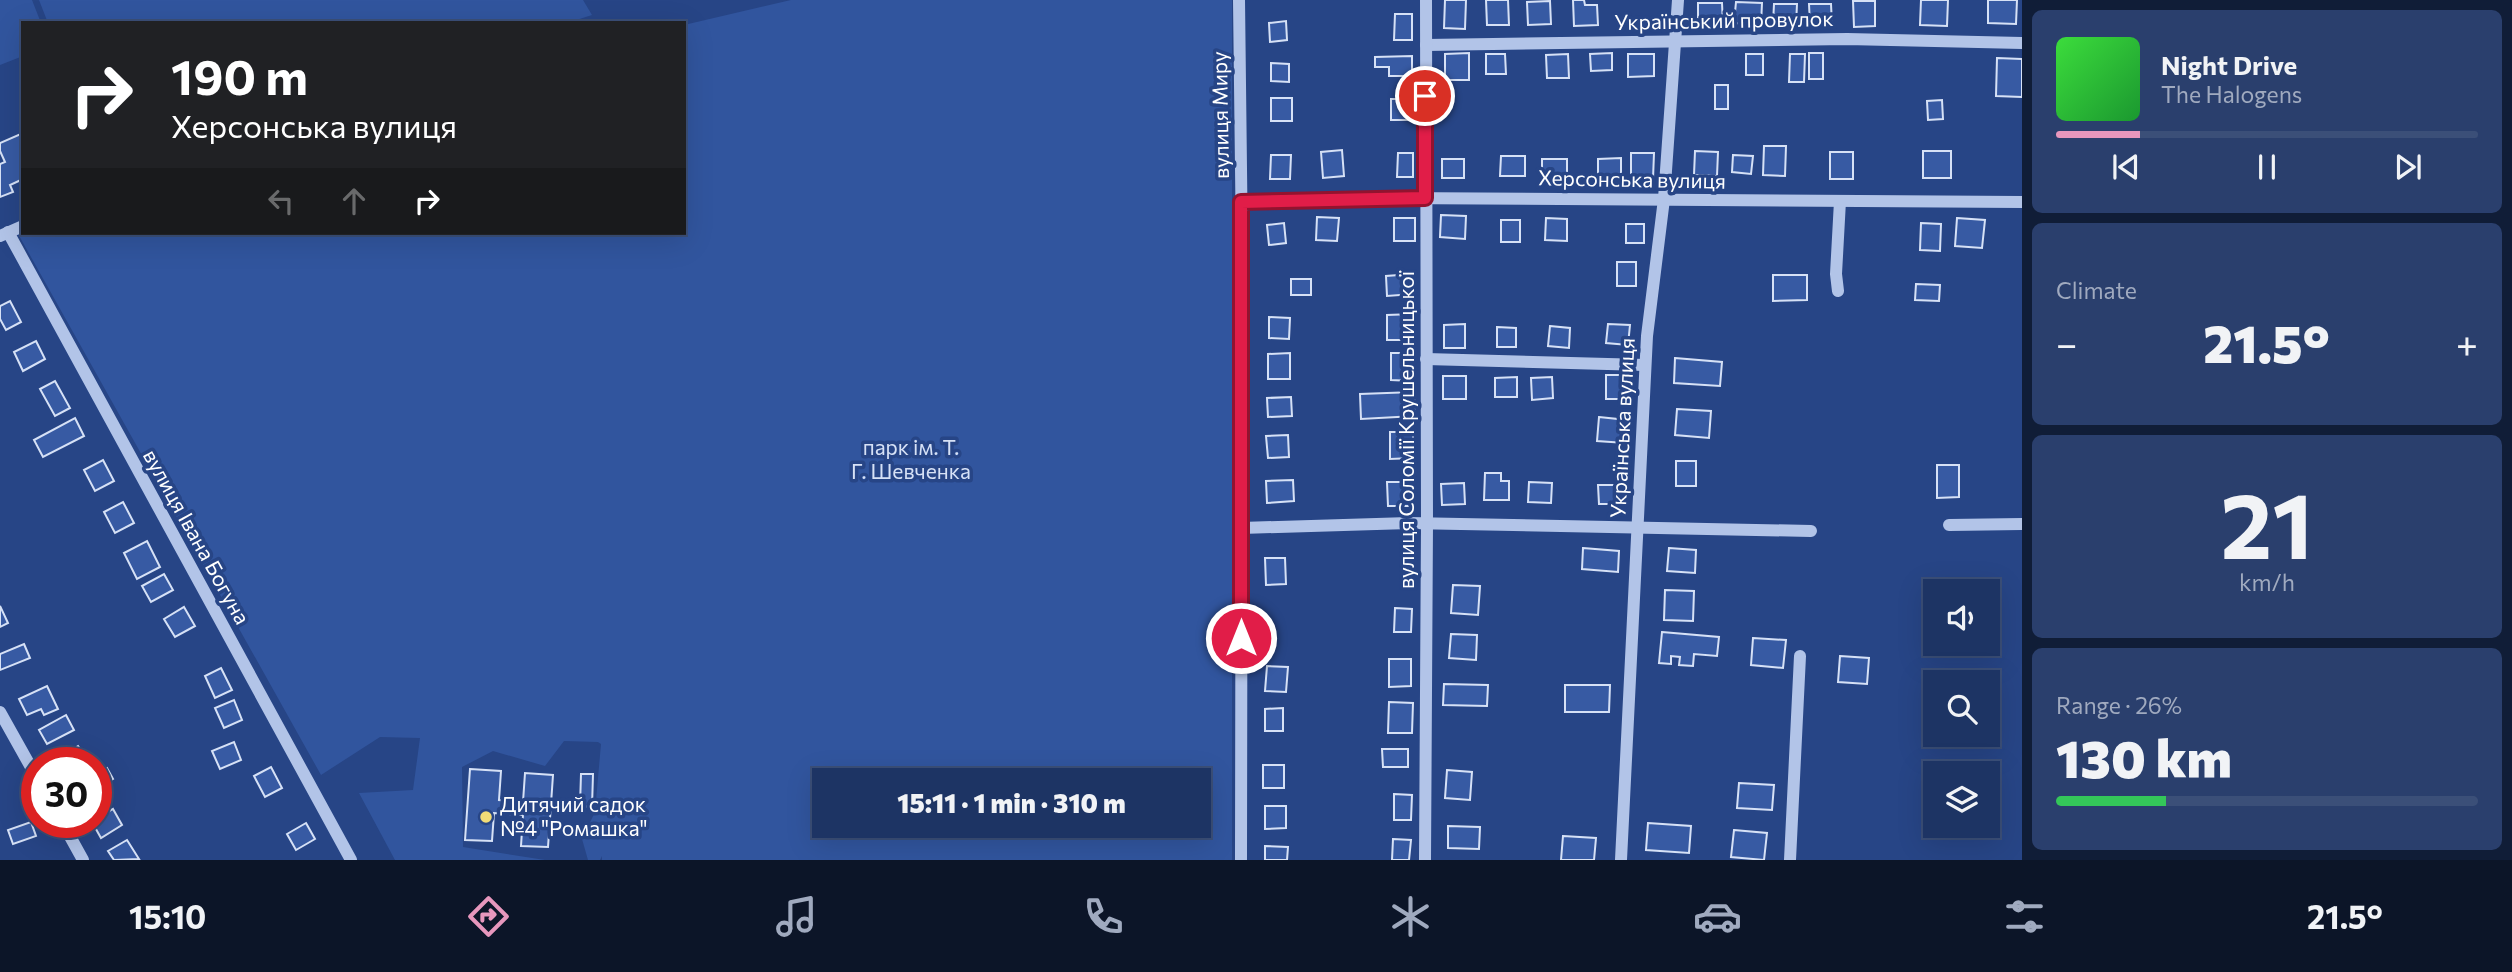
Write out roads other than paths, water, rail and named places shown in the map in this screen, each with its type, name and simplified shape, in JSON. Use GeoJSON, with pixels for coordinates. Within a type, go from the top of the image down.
{"type":"FeatureCollection","features":[{"type":"Feature","properties":{"kind":"street","name":"вулиця Миру"},"geometry":{"type":"LineString","coordinates":[[1239,0],[1241,860]]}},
{"type":"Feature","properties":{"kind":"street","name":"вулиця Соломії Крушельницької"},"geometry":{"type":"LineString","coordinates":[[1425,860],[1426,0]]}},
{"type":"Feature","properties":{"kind":"street","name":"Українська вулиця"},"geometry":{"type":"LineString","coordinates":[[1621,860],[1646,365],[1664,199],[1678,0]]}},
{"type":"Feature","properties":{"kind":"street","name":"Український провулок"},"geometry":{"type":"LineString","coordinates":[[1426,45],[1847,39],[2022,43]]}},
{"type":"Feature","properties":{"kind":"street","name":"Херсонська вулиця"},"geometry":{"type":"LineString","coordinates":[[1241,202],[1425,198],[2022,202]]}},
{"type":"Feature","properties":{"kind":"street"},"geometry":{"type":"LineString","coordinates":[[1838,291],[1836,274],[1840,201]]}},
{"type":"Feature","properties":{"kind":"street"},"geometry":{"type":"LineString","coordinates":[[4,234],[21,227]]}},
{"type":"Feature","properties":{"kind":"street","name":"вулиця Івана Богуна"},"geometry":{"type":"LineString","coordinates":[[4,234],[351,860]]}},
{"type":"Feature","properties":{"kind":"street"},"geometry":{"type":"LineString","coordinates":[[1426,359],[1646,365]]}},
{"type":"Feature","properties":{"kind":"street"},"geometry":{"type":"LineString","coordinates":[[1241,528],[1427,524],[1638,525],[1811,531]]}},
{"type":"Feature","properties":{"kind":"street"},"geometry":{"type":"LineString","coordinates":[[1949,525],[2022,524]]}},
{"type":"Feature","properties":{"kind":"street"},"geometry":{"type":"LineString","coordinates":[[1790,860],[1800,656]]}},
{"type":"Feature","properties":{"kind":"street"},"geometry":{"type":"LineString","coordinates":[[0,712],[21,749]]}},
{"type":"Feature","properties":{"kind":"street"},"geometry":{"type":"LineString","coordinates":[[71,838],[83,860]]}},
{"type":"Feature","properties":{"kind":"place","name":"Дитячий садок №4 \"Ромашка\""},"geometry":{"type":"Point","coordinates":[486,817]}},
{"type":"Feature","properties":{"kind":"park label","name":"парк ім. Т. Г. Шевченка"},"geometry":{"type":"Point","coordinates":[911,460]}}]}
